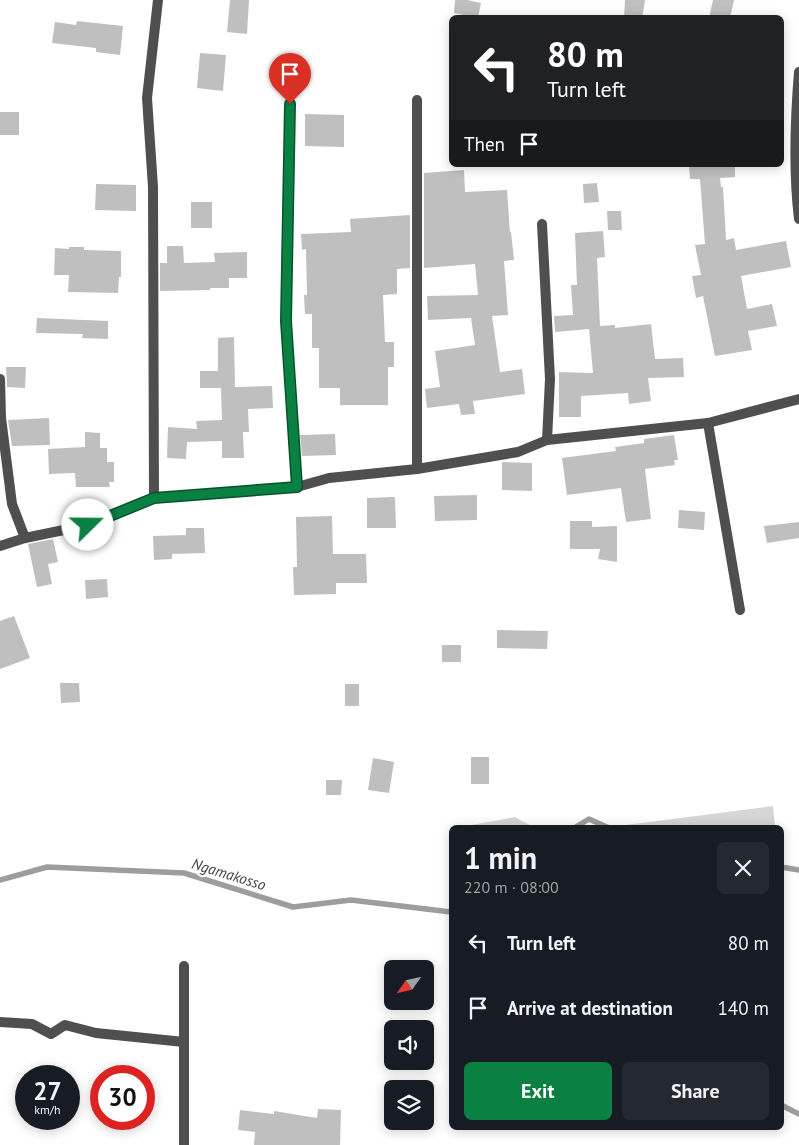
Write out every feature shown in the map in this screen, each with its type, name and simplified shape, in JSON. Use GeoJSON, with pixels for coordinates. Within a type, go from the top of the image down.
{"type":"FeatureCollection","features":[{"type":"Feature","properties":{"kind":"street"},"geometry":{"type":"LineString","coordinates":[[154,498],[153,187],[147,98],[158,0]]}},
{"type":"Feature","properties":{"kind":"street"},"geometry":{"type":"LineString","coordinates":[[799,72],[794,160],[799,219]]}},
{"type":"Feature","properties":{"kind":"street"},"geometry":{"type":"LineString","coordinates":[[417,100],[417,470]]}},
{"type":"Feature","properties":{"kind":"street"},"geometry":{"type":"LineString","coordinates":[[290,104],[286,321],[297,487]]}},
{"type":"Feature","properties":{"kind":"street"},"geometry":{"type":"LineString","coordinates":[[542,224],[550,379],[547,440]]}},
{"type":"Feature","properties":{"kind":"street"},"geometry":{"type":"LineString","coordinates":[[0,379],[1,418],[12,504],[24,538]]}},
{"type":"Feature","properties":{"kind":"street"},"geometry":{"type":"LineString","coordinates":[[0,546],[24,538],[88,525],[154,498],[297,487],[330,478],[417,470],[518,452],[547,440],[708,423],[799,399]]}},
{"type":"Feature","properties":{"kind":"street"},"geometry":{"type":"LineString","coordinates":[[708,423],[740,610]]}},
{"type":"Feature","properties":{"kind":"street"},"geometry":{"type":"LineString","coordinates":[[184,966],[184,1145]]}},
{"type":"Feature","properties":{"kind":"street"},"geometry":{"type":"LineString","coordinates":[[0,1022],[32,1024],[51,1034],[65,1025],[96,1033],[184,1042]]}},
{"type":"Feature","properties":{"kind":"shaded area"},"geometry":{"type":"Polygon","coordinates":[[[773,806],[775,825],[626,825],[773,806]]]}},
{"type":"Feature","properties":{"kind":"shaded area"},"geometry":{"type":"Polygon","coordinates":[[[515,817],[529,825],[472,825],[515,817]]]}},
{"type":"Feature","properties":{"kind":"building"},"geometry":{"type":"Polygon","coordinates":[[[230,0],[249,0],[247,34],[227,32],[230,0]]]}},
{"type":"Feature","properties":{"kind":"building"},"geometry":{"type":"Polygon","coordinates":[[[455,0],[481,3],[479,15],[454,13],[455,0]]]}},
{"type":"Feature","properties":{"kind":"building"},"geometry":{"type":"Polygon","coordinates":[[[625,0],[645,0],[642,15],[624,15],[625,0]]]}},
{"type":"Feature","properties":{"kind":"building"},"geometry":{"type":"Polygon","coordinates":[[[713,0],[734,0],[731,15],[710,15],[713,0]]]}},
{"type":"Feature","properties":{"kind":"building"},"geometry":{"type":"Polygon","coordinates":[[[77,21],[123,26],[120,55],[96,52],[96,48],[52,43],[55,22],[76,25],[77,21]]]}},
{"type":"Feature","properties":{"kind":"building"},"geometry":{"type":"Polygon","coordinates":[[[200,53],[226,55],[223,91],[197,88],[200,53]]]}},
{"type":"Feature","properties":{"kind":"building"},"geometry":{"type":"Polygon","coordinates":[[[0,112],[19,112],[19,135],[0,135],[0,112]]]}},
{"type":"Feature","properties":{"kind":"building"},"geometry":{"type":"Polygon","coordinates":[[[305,114],[344,115],[344,147],[305,146],[305,114]]]}},
{"type":"Feature","properties":{"kind":"building"},"geometry":{"type":"Polygon","coordinates":[[[689,167],[735,167],[735,177],[720,178],[721,187],[723,187],[726,240],[734,238],[736,250],[786,241],[791,267],[741,276],[747,309],[772,304],[777,326],[748,331],[752,350],[715,356],[703,296],[696,298],[692,276],[701,275],[695,245],[705,244],[700,179],[690,179],[689,167]]]}},
{"type":"Feature","properties":{"kind":"building"},"geometry":{"type":"Polygon","coordinates":[[[464,170],[465,192],[507,190],[514,260],[504,261],[508,315],[492,316],[500,372],[522,369],[525,394],[473,401],[475,414],[461,415],[459,404],[427,408],[425,389],[440,387],[435,351],[475,345],[471,318],[428,320],[427,296],[478,295],[475,264],[424,268],[424,173],[464,170]]]}},
{"type":"Feature","properties":{"kind":"building"},"geometry":{"type":"Polygon","coordinates":[[[597,183],[599,202],[584,203],[583,184],[597,183]]]}},
{"type":"Feature","properties":{"kind":"building"},"geometry":{"type":"Polygon","coordinates":[[[96,184],[136,185],[136,211],[95,210],[96,184]]]}},
{"type":"Feature","properties":{"kind":"building"},"geometry":{"type":"Polygon","coordinates":[[[191,202],[212,202],[212,228],[191,228],[191,202]]]}},
{"type":"Feature","properties":{"kind":"building"},"geometry":{"type":"Polygon","coordinates":[[[607,211],[621,211],[622,230],[608,230],[607,211]]]}},
{"type":"Feature","properties":{"kind":"building"},"geometry":{"type":"Polygon","coordinates":[[[410,215],[410,268],[397,269],[397,294],[383,295],[385,342],[394,342],[394,367],[388,367],[388,405],[340,405],[340,388],[319,388],[319,348],[312,348],[312,314],[305,314],[304,295],[307,295],[306,249],[302,250],[301,234],[351,232],[350,219],[410,215]]]}},
{"type":"Feature","properties":{"kind":"building"},"geometry":{"type":"Polygon","coordinates":[[[603,231],[605,257],[597,258],[600,326],[615,325],[615,328],[651,324],[655,359],[683,358],[684,377],[648,378],[651,401],[629,404],[628,393],[581,396],[581,417],[559,417],[559,372],[593,373],[589,329],[555,332],[554,316],[573,315],[571,285],[577,285],[575,233],[603,231]]]}},
{"type":"Feature","properties":{"kind":"building"},"geometry":{"type":"Polygon","coordinates":[[[167,246],[183,246],[184,263],[215,262],[214,253],[247,252],[247,278],[229,278],[229,288],[160,291],[160,263],[167,263],[167,246]]]}},
{"type":"Feature","properties":{"kind":"building"},"geometry":{"type":"Polygon","coordinates":[[[69,247],[84,247],[84,250],[121,251],[121,277],[119,277],[118,293],[68,292],[69,275],[54,275],[55,248],[69,249],[69,247]]]}},
{"type":"Feature","properties":{"kind":"building"},"geometry":{"type":"Polygon","coordinates":[[[37,318],[108,321],[108,339],[82,338],[83,334],[36,333],[37,318]]]}},
{"type":"Feature","properties":{"kind":"building"},"geometry":{"type":"Polygon","coordinates":[[[234,337],[235,387],[272,386],[273,408],[248,409],[249,432],[243,432],[244,458],[222,458],[222,441],[187,442],[186,459],[167,458],[168,427],[197,429],[196,421],[222,420],[221,388],[200,388],[200,371],[218,371],[218,338],[234,337]]]}},
{"type":"Feature","properties":{"kind":"building"},"geometry":{"type":"Polygon","coordinates":[[[6,367],[26,367],[25,388],[7,387],[6,367]]]}},
{"type":"Feature","properties":{"kind":"building"},"geometry":{"type":"Polygon","coordinates":[[[49,418],[50,445],[12,446],[8,420],[49,418]]]}},
{"type":"Feature","properties":{"kind":"building"},"geometry":{"type":"Polygon","coordinates":[[[85,432],[100,433],[100,448],[107,448],[107,462],[114,462],[114,482],[109,482],[110,487],[76,487],[75,473],[49,474],[48,449],[85,447],[85,432]]]}},
{"type":"Feature","properties":{"kind":"building"},"geometry":{"type":"Polygon","coordinates":[[[335,434],[336,455],[302,456],[300,435],[335,434]]]}},
{"type":"Feature","properties":{"kind":"building"},"geometry":{"type":"Polygon","coordinates":[[[674,435],[678,460],[674,460],[675,465],[645,469],[651,519],[626,522],[621,488],[567,495],[562,458],[616,451],[615,447],[644,443],[644,439],[674,435]]]}},
{"type":"Feature","properties":{"kind":"building"},"geometry":{"type":"Polygon","coordinates":[[[502,462],[532,463],[532,491],[502,490],[502,462]]]}},
{"type":"Feature","properties":{"kind":"building"},"geometry":{"type":"Polygon","coordinates":[[[477,495],[477,520],[435,521],[434,496],[477,495]]]}},
{"type":"Feature","properties":{"kind":"building"},"geometry":{"type":"Polygon","coordinates":[[[395,497],[396,528],[367,528],[367,498],[395,497]]]}},
{"type":"Feature","properties":{"kind":"building"},"geometry":{"type":"Polygon","coordinates":[[[679,510],[705,512],[704,530],[678,528],[679,510]]]}},
{"type":"Feature","properties":{"kind":"building"},"geometry":{"type":"Polygon","coordinates":[[[332,516],[333,554],[366,554],[367,583],[336,583],[336,594],[294,595],[293,567],[297,567],[296,517],[332,516]]]}},
{"type":"Feature","properties":{"kind":"building"},"geometry":{"type":"Polygon","coordinates":[[[570,521],[592,521],[592,527],[617,526],[617,562],[598,559],[600,549],[570,549],[570,521]]]}},
{"type":"Feature","properties":{"kind":"building"},"geometry":{"type":"Polygon","coordinates":[[[799,522],[799,538],[767,543],[764,526],[799,522]]]}},
{"type":"Feature","properties":{"kind":"building"},"geometry":{"type":"Polygon","coordinates":[[[186,528],[204,528],[205,553],[172,554],[172,559],[154,560],[153,536],[186,535],[186,528]]]}},
{"type":"Feature","properties":{"kind":"building"},"geometry":{"type":"Polygon","coordinates":[[[53,539],[58,562],[48,564],[52,584],[37,587],[28,544],[53,539]]]}},
{"type":"Feature","properties":{"kind":"building"},"geometry":{"type":"Polygon","coordinates":[[[107,579],[108,597],[86,599],[85,580],[107,579]]]}},
{"type":"Feature","properties":{"kind":"building"},"geometry":{"type":"Polygon","coordinates":[[[14,616],[30,658],[0,669],[0,621],[14,616]]]}},
{"type":"Feature","properties":{"kind":"building"},"geometry":{"type":"Polygon","coordinates":[[[497,630],[548,631],[547,649],[497,648],[497,630]]]}},
{"type":"Feature","properties":{"kind":"building"},"geometry":{"type":"Polygon","coordinates":[[[442,645],[461,645],[461,662],[442,662],[442,645]]]}},
{"type":"Feature","properties":{"kind":"building"},"geometry":{"type":"Polygon","coordinates":[[[60,683],[79,683],[80,702],[61,703],[60,683]]]}},
{"type":"Feature","properties":{"kind":"building"},"geometry":{"type":"Polygon","coordinates":[[[345,684],[359,684],[359,706],[345,706],[345,684]]]}},
{"type":"Feature","properties":{"kind":"building"},"geometry":{"type":"Polygon","coordinates":[[[471,757],[489,757],[489,784],[471,784],[471,757]]]}},
{"type":"Feature","properties":{"kind":"building"},"geometry":{"type":"Polygon","coordinates":[[[373,758],[394,762],[389,793],[368,790],[373,758]]]}},
{"type":"Feature","properties":{"kind":"building"},"geometry":{"type":"Polygon","coordinates":[[[326,780],[342,780],[341,795],[326,795],[326,780]]]}},
{"type":"Feature","properties":{"kind":"building"},"geometry":{"type":"Polygon","coordinates":[[[318,1109],[341,1110],[340,1145],[254,1145],[255,1132],[238,1130],[240,1110],[274,1114],[274,1111],[317,1118],[318,1109]]]}},
{"type":"Feature","properties":{"kind":"waterway","name":"Ngamakosso"},"geometry":{"type":"LineString","coordinates":[[579,825],[589,819],[602,825]]}},
{"type":"Feature","properties":{"kind":"waterway","name":"Ngamakosso"},"geometry":{"type":"LineString","coordinates":[[0,880],[47,867],[184,873],[293,907],[351,900],[449,912]]}},
{"type":"Feature","properties":{"kind":"waterway","name":"Ngamakosso"},"geometry":{"type":"LineString","coordinates":[[784,868],[799,870]]}},
{"type":"Feature","properties":{"kind":"waterway"},"geometry":{"type":"LineString","coordinates":[[784,1106],[799,1114]]}},
{"type":"Feature","properties":{"kind":"route"},"geometry":{"type":"LineString","coordinates":[[88,525],[154,498],[297,487],[286,321],[290,104]]}}]}
